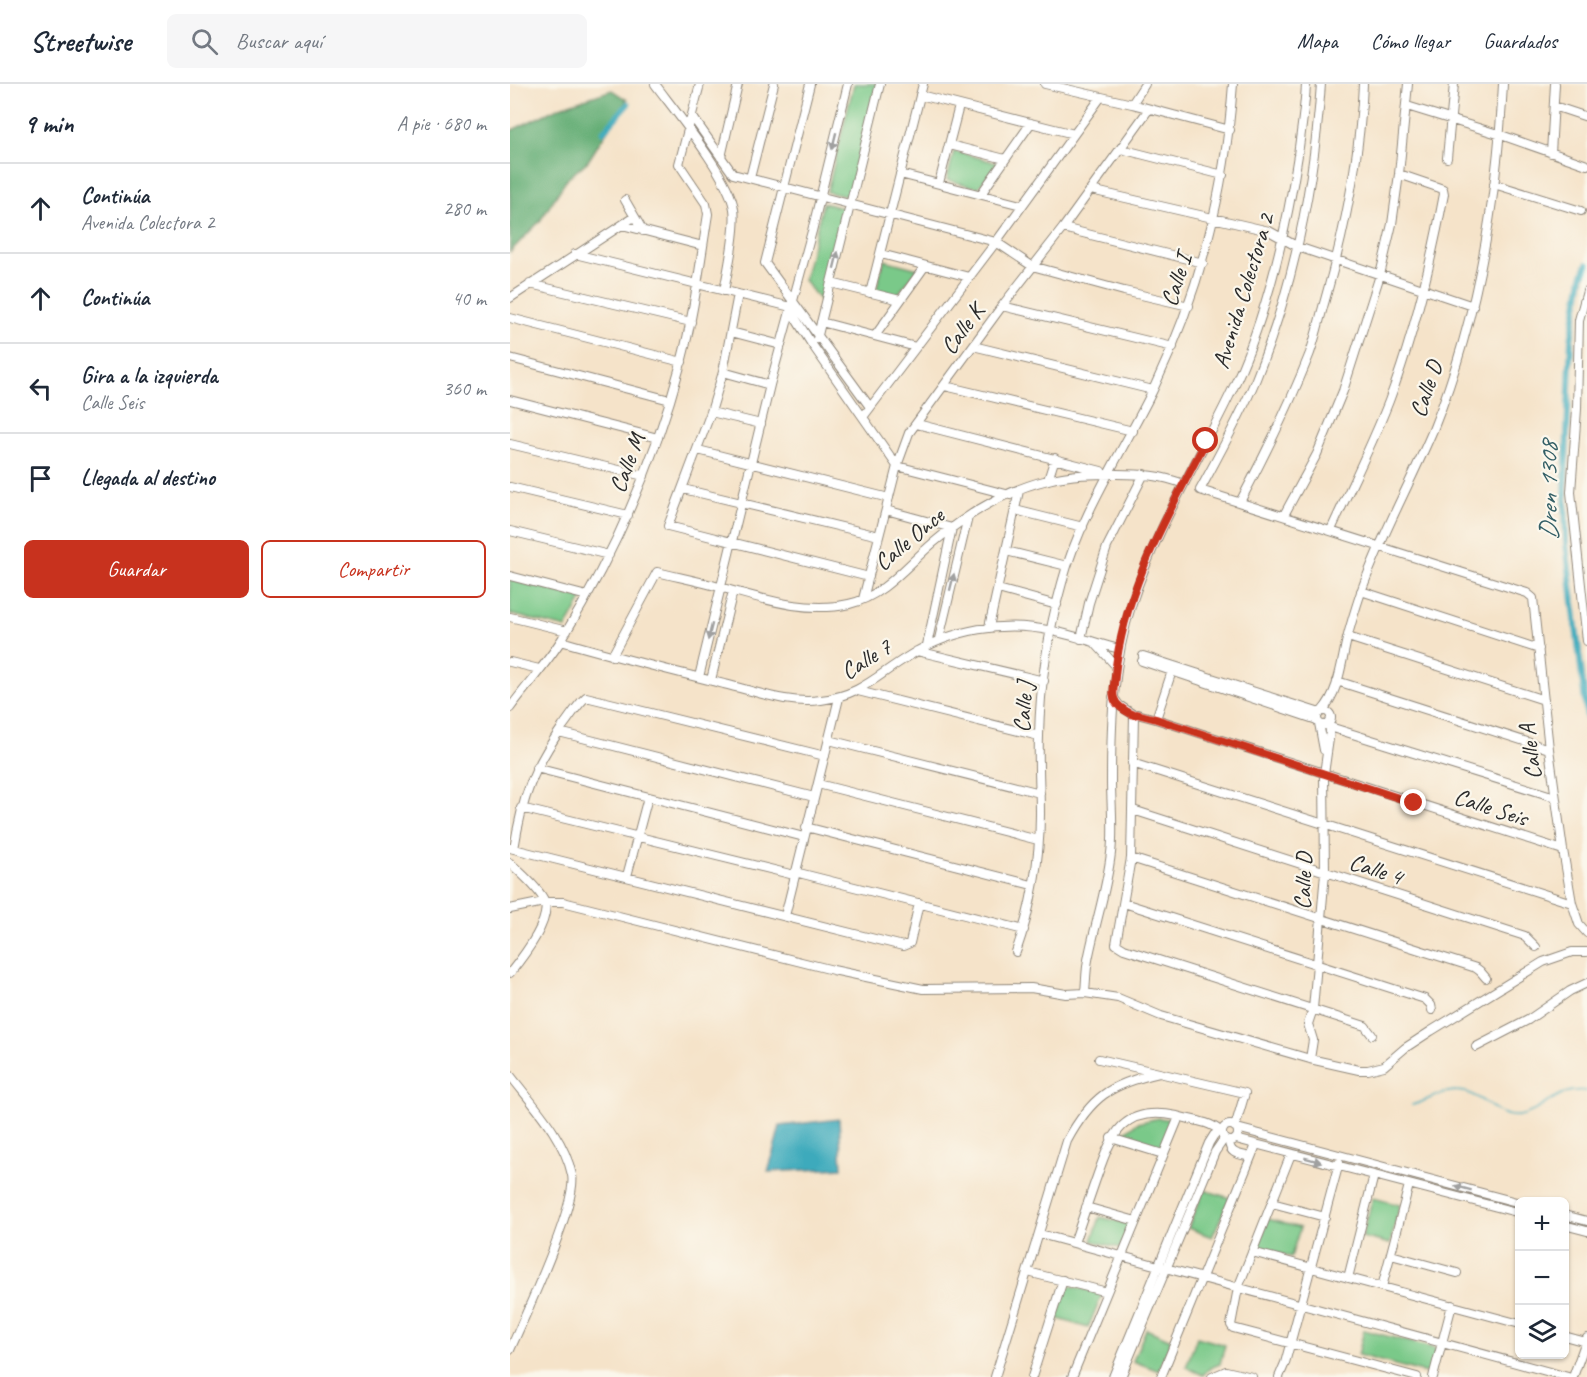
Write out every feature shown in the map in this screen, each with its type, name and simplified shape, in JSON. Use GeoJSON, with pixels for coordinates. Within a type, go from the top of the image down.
{"type":"FeatureCollection","features":[{"type":"Feature","properties":{"kind":"street"},"geometry":{"type":"LineString","coordinates":[[655,84],[723,180],[735,210],[724,291]]}},
{"type":"Feature","properties":{"kind":"street"},"geometry":{"type":"LineString","coordinates":[[689,130],[700,84]]}},
{"type":"Feature","properties":{"kind":"street"},"geometry":{"type":"LineString","coordinates":[[721,157],[738,84]]}},
{"type":"Feature","properties":{"kind":"street"},"geometry":{"type":"LineString","coordinates":[[750,178],[774,84]]}},
{"type":"Feature","properties":{"kind":"street"},"geometry":{"type":"LineString","coordinates":[[810,84],[765,263],[792,305],[795,319],[870,407]]}},
{"type":"Feature","properties":{"kind":"street"},"geometry":{"type":"LineString","coordinates":[[699,677],[770,385],[848,84]]}},
{"type":"Feature","properties":{"kind":"street"},"geometry":{"type":"LineString","coordinates":[[880,84],[815,341],[897,466],[1010,495]]}},
{"type":"Feature","properties":{"kind":"street"},"geometry":{"type":"LineString","coordinates":[[870,293],[923,84]]}},
{"type":"Feature","properties":{"kind":"street"},"geometry":{"type":"LineString","coordinates":[[1045,84],[1230,130]]}},
{"type":"Feature","properties":{"kind":"street"},"geometry":{"type":"LineString","coordinates":[[1132,104],[1145,84]]}},
{"type":"Feature","properties":{"kind":"street","name":"Calle I"},"geometry":{"type":"LineString","coordinates":[[1110,474],[1173,347],[1203,263],[1223,175],[1230,130],[1233,84]]}},
{"type":"Feature","properties":{"kind":"street","name":"Avenida Colectora 2"},"geometry":{"type":"LineString","coordinates":[[1085,993],[1088,960],[1106,890],[1112,850],[1111,737],[1119,648],[1151,549],[1236,383],[1262,314],[1283,237],[1293,185],[1306,84]]}},
{"type":"Feature","properties":{"kind":"street","name":"Avenida Colectora 2"},"geometry":{"type":"LineString","coordinates":[[1240,502],[1200,489],[1230,435],[1256,378],[1277,321],[1298,247],[1314,158],[1321,84]]}},
{"type":"Feature","properties":{"kind":"street"},"geometry":{"type":"LineString","coordinates":[[1362,84],[1362,115],[1348,208],[1311,351],[1272,441],[1240,502],[1378,547]]}},
{"type":"Feature","properties":{"kind":"street"},"geometry":{"type":"LineString","coordinates":[[1284,515],[1317,454],[1339,401],[1380,275],[1392,224],[1400,174],[1408,84]]}},
{"type":"Feature","properties":{"kind":"street"},"geometry":{"type":"LineString","coordinates":[[1447,158],[1454,84]]}},
{"type":"Feature","properties":{"kind":"street","name":"Calle D"},"geometry":{"type":"LineString","coordinates":[[1310,1059],[1313,1040],[1308,1024],[1313,1009],[1325,873],[1323,774],[1334,707],[1334,693],[1361,591],[1378,547],[1433,428],[1453,375],[1473,306],[1501,135],[1503,84]]}},
{"type":"Feature","properties":{"kind":"street"},"geometry":{"type":"LineString","coordinates":[[1551,153],[1555,84]]}},
{"type":"Feature","properties":{"kind":"street"},"geometry":{"type":"LineString","coordinates":[[920,95],[1074,134]]}},
{"type":"Feature","properties":{"kind":"street"},"geometry":{"type":"LineString","coordinates":[[863,417],[996,242],[1101,98]]}},
{"type":"Feature","properties":{"kind":"street"},"geometry":{"type":"LineString","coordinates":[[939,183],[959,106]]}},
{"type":"Feature","properties":{"kind":"street"},"geometry":{"type":"LineString","coordinates":[[1407,106],[1587,165]]}},
{"type":"Feature","properties":{"kind":"street"},"geometry":{"type":"LineString","coordinates":[[1554,106],[1587,117]]}},
{"type":"Feature","properties":{"kind":"street","name":"Calle K"},"geometry":{"type":"LineString","coordinates":[[863,599],[897,466],[909,433],[1149,109]]}},
{"type":"Feature","properties":{"kind":"street"},"geometry":{"type":"LineString","coordinates":[[692,116],[733,174],[996,242],[1032,266],[1189,306]]}},
{"type":"Feature","properties":{"kind":"street"},"geometry":{"type":"LineString","coordinates":[[981,194],[1031,123]]}},
{"type":"Feature","properties":{"kind":"street","name":"Calle M"},"geometry":{"type":"LineString","coordinates":[[510,708],[561,641],[609,555],[644,476],[682,362],[691,322],[708,214],[706,204],[680,164],[689,130]]}},
{"type":"Feature","properties":{"kind":"street"},"geometry":{"type":"LineString","coordinates":[[712,145],[725,140]]}},
{"type":"Feature","properties":{"kind":"street"},"geometry":{"type":"LineString","coordinates":[[950,145],[1005,159]]}},
{"type":"Feature","properties":{"kind":"street"},"geometry":{"type":"LineString","coordinates":[[1121,149],[1223,175]]}},
{"type":"Feature","properties":{"kind":"street"},"geometry":{"type":"LineString","coordinates":[[723,180],[733,174]]}},
{"type":"Feature","properties":{"kind":"street"},"geometry":{"type":"LineString","coordinates":[[900,174],[1021,205]]}},
{"type":"Feature","properties":{"kind":"street"},"geometry":{"type":"LineString","coordinates":[[1330,530],[1389,401],[1424,290],[1444,194],[1443,189],[1438,186],[1400,174]]}},
{"type":"Feature","properties":{"kind":"street"},"geometry":{"type":"LineString","coordinates":[[1494,184],[1581,211]]}},
{"type":"Feature","properties":{"kind":"street"},"geometry":{"type":"LineString","coordinates":[[1091,190],[1269,231],[1298,247],[1336,261],[1473,306]]}},
{"type":"Feature","properties":{"kind":"street"},"geometry":{"type":"LineString","coordinates":[[625,200],[643,231]]}},
{"type":"Feature","properties":{"kind":"street"},"geometry":{"type":"LineString","coordinates":[[510,298],[634,216]]}},
{"type":"Feature","properties":{"kind":"street"},"geometry":{"type":"LineString","coordinates":[[622,225],[703,246]]}},
{"type":"Feature","properties":{"kind":"street"},"geometry":{"type":"LineString","coordinates":[[1062,228],[1203,263]]}},
{"type":"Feature","properties":{"kind":"street"},"geometry":{"type":"LineString","coordinates":[[575,254],[697,285],[792,305]]}},
{"type":"Feature","properties":{"kind":"street"},"geometry":{"type":"LineString","coordinates":[[881,254],[969,277]]}},
{"type":"Feature","properties":{"kind":"street"},"geometry":{"type":"LineString","coordinates":[[875,336],[925,266]]}},
{"type":"Feature","properties":{"kind":"street"},"geometry":{"type":"LineString","coordinates":[[831,283],[900,300]]}},
{"type":"Feature","properties":{"kind":"street"},"geometry":{"type":"LineString","coordinates":[[530,285],[691,322]]}},
{"type":"Feature","properties":{"kind":"street"},"geometry":{"type":"LineString","coordinates":[[1587,291],[1579,320],[1577,410],[1571,492],[1587,641]]}},
{"type":"Feature","properties":{"kind":"street"},"geometry":{"type":"LineString","coordinates":[[738,294],[723,372],[711,412],[668,526],[868,577]]}},
{"type":"Feature","properties":{"kind":"street"},"geometry":{"type":"LineString","coordinates":[[1002,306],[1173,347]]}},
{"type":"Feature","properties":{"kind":"street"},"geometry":{"type":"LineString","coordinates":[[510,318],[682,362]]}},
{"type":"Feature","properties":{"kind":"street"},"geometry":{"type":"LineString","coordinates":[[821,322],[916,347]]}},
{"type":"Feature","properties":{"kind":"street"},"geometry":{"type":"LineString","coordinates":[[731,333],[781,345]]}},
{"type":"Feature","properties":{"kind":"street"},"geometry":{"type":"LineString","coordinates":[[974,346],[1153,390]]}},
{"type":"Feature","properties":{"kind":"street"},"geometry":{"type":"LineString","coordinates":[[510,358],[670,400]]}},
{"type":"Feature","properties":{"kind":"street"},"geometry":{"type":"LineString","coordinates":[[723,372],[770,385]]}},
{"type":"Feature","properties":{"kind":"street"},"geometry":{"type":"LineString","coordinates":[[945,386],[1133,431]]}},
{"type":"Feature","properties":{"kind":"street"},"geometry":{"type":"LineString","coordinates":[[510,400],[658,438]]}},
{"type":"Feature","properties":{"kind":"street"},"geometry":{"type":"LineString","coordinates":[[711,412],[761,424]]}},
{"type":"Feature","properties":{"kind":"street"},"geometry":{"type":"LineString","coordinates":[[916,424],[1110,474]]}},
{"type":"Feature","properties":{"kind":"street"},"geometry":{"type":"LineString","coordinates":[[510,444],[644,476]]}},
{"type":"Feature","properties":{"kind":"street"},"geometry":{"type":"LineString","coordinates":[[883,446],[893,451],[903,446]]}},
{"type":"Feature","properties":{"kind":"street"},"geometry":{"type":"LineString","coordinates":[[698,450],[889,498]]}},
{"type":"Feature","properties":{"kind":"street"},"geometry":{"type":"LineString","coordinates":[[1048,480],[1055,458]]}},
{"type":"Feature","properties":{"kind":"street","name":"Calle Once"},"geometry":{"type":"LineString","coordinates":[[612,656],[657,572],[810,607],[829,607],[863,599],[894,579],[952,528],[968,517],[1010,495],[1048,480],[1082,474],[1144,474],[1162,476],[1184,484]]}},
{"type":"Feature","properties":{"kind":"street","name":"Calle J"},"geometry":{"type":"LineString","coordinates":[[1016,952],[1024,930],[1038,840],[1039,736],[1051,630],[1067,566],[1083,527],[1110,474]]}},
{"type":"Feature","properties":{"kind":"street"},"geometry":{"type":"LineString","coordinates":[[1081,639],[1089,603],[1107,548],[1144,474]]}},
{"type":"Feature","properties":{"kind":"street"},"geometry":{"type":"LineString","coordinates":[[510,487],[628,514]]}},
{"type":"Feature","properties":{"kind":"street"},"geometry":{"type":"LineString","coordinates":[[683,489],[879,536]]}},
{"type":"Feature","properties":{"kind":"street"},"geometry":{"type":"LineString","coordinates":[[989,627],[1019,491]]}},
{"type":"Feature","properties":{"kind":"street"},"geometry":{"type":"LineString","coordinates":[[886,510],[952,528],[927,645]]}},
{"type":"Feature","properties":{"kind":"street"},"geometry":{"type":"LineString","coordinates":[[1015,510],[1083,527]]}},
{"type":"Feature","properties":{"kind":"street"},"geometry":{"type":"LineString","coordinates":[[939,639],[968,517]]}},
{"type":"Feature","properties":{"kind":"street"},"geometry":{"type":"LineString","coordinates":[[510,531],[609,555]]}},
{"type":"Feature","properties":{"kind":"street","name":"Calle A"},"geometry":{"type":"LineString","coordinates":[[1378,547],[1527,593],[1533,598],[1549,749],[1563,850],[1572,903],[1579,924],[1587,933]]}},
{"type":"Feature","properties":{"kind":"street"},"geometry":{"type":"LineString","coordinates":[[1006,551],[1067,566]]}},
{"type":"Feature","properties":{"kind":"street"},"geometry":{"type":"LineString","coordinates":[[510,576],[587,596]]}},
{"type":"Feature","properties":{"kind":"street"},"geometry":{"type":"LineString","coordinates":[[998,589],[1057,605]]}},
{"type":"Feature","properties":{"kind":"street"},"geometry":{"type":"LineString","coordinates":[[711,680],[733,591]]}},
{"type":"Feature","properties":{"kind":"street"},"geometry":{"type":"LineString","coordinates":[[1361,591],[1539,649]]}},
{"type":"Feature","properties":{"kind":"street"},"geometry":{"type":"LineString","coordinates":[[510,616],[567,631]]}},
{"type":"Feature","properties":{"kind":"street","name":"Calle 7"},"geometry":{"type":"LineString","coordinates":[[561,641],[612,656],[800,702],[839,698],[858,691],[939,639],[989,627],[1051,630],[1119,648]]}},
{"type":"Feature","properties":{"kind":"street"},"geometry":{"type":"LineString","coordinates":[[1348,637],[1544,700]]}},
{"type":"Feature","properties":{"kind":"street"},"geometry":{"type":"LineString","coordinates":[[1095,643],[1116,666]]}},
{"type":"Feature","properties":{"kind":"street"},"geometry":{"type":"LineString","coordinates":[[917,651],[1044,681]]}},
{"type":"Feature","properties":{"kind":"street"},"geometry":{"type":"LineString","coordinates":[[1330,722],[1327,712],[1319,717],[1172,671],[1142,659],[1319,717],[1323,725],[1330,722],[1555,796]]}},
{"type":"Feature","properties":{"kind":"street"},"geometry":{"type":"LineString","coordinates":[[510,662],[539,669]]}},
{"type":"Feature","properties":{"kind":"street"},"geometry":{"type":"LineString","coordinates":[[1156,719],[1172,671]]}},
{"type":"Feature","properties":{"kind":"street"},"geometry":{"type":"LineString","coordinates":[[1337,681],[1549,749]]}},
{"type":"Feature","properties":{"kind":"street"},"geometry":{"type":"LineString","coordinates":[[858,691],[1039,736]]}},
{"type":"Feature","properties":{"kind":"street","name":"Calle D"},"geometry":{"type":"LineString","coordinates":[[1325,755],[1319,717],[1334,693]]}},
{"type":"Feature","properties":{"kind":"street"},"geometry":{"type":"LineString","coordinates":[[825,756],[586,697],[559,732],[536,768],[521,808],[512,848],[903,946],[910,943],[919,903]]}},
{"type":"Feature","properties":{"kind":"street"},"geometry":{"type":"LineString","coordinates":[[1113,697],[1119,705],[1134,715],[1131,858],[1116,944],[1124,949],[1365,1026],[1372,1035]]}},
{"type":"Feature","properties":{"kind":"street"},"geometry":{"type":"LineString","coordinates":[[785,916],[839,698]]}},
{"type":"Feature","properties":{"kind":"street","name":"Calle Seis"},"geometry":{"type":"LineString","coordinates":[[1134,715],[1156,719],[1563,850]]}},
{"type":"Feature","properties":{"kind":"street"},"geometry":{"type":"LineString","coordinates":[[559,732],[814,797]]}},
{"type":"Feature","properties":{"kind":"street"},"geometry":{"type":"LineString","coordinates":[[829,740],[1040,793]]}},
{"type":"Feature","properties":{"kind":"street"},"geometry":{"type":"LineString","coordinates":[[1132,763],[1572,903]]}},
{"type":"Feature","properties":{"kind":"street"},"geometry":{"type":"LineString","coordinates":[[536,768],[804,837]]}},
{"type":"Feature","properties":{"kind":"street"},"geometry":{"type":"LineString","coordinates":[[818,784],[1038,840]]}},
{"type":"Feature","properties":{"kind":"street"},"geometry":{"type":"LineString","coordinates":[[627,876],[648,797]]}},
{"type":"Feature","properties":{"kind":"street"},"geometry":{"type":"LineString","coordinates":[[521,808],[1024,930]]}},
{"type":"Feature","properties":{"kind":"street","name":"Calle 4"},"geometry":{"type":"LineString","coordinates":[[1133,810],[1525,936],[1536,946]]}},
{"type":"Feature","properties":{"kind":"street"},"geometry":{"type":"LineString","coordinates":[[806,827],[1032,885]]}},
{"type":"Feature","properties":{"kind":"street"},"geometry":{"type":"LineString","coordinates":[[1131,858],[1476,968],[1486,978]]}},
{"type":"Feature","properties":{"kind":"street"},"geometry":{"type":"LineString","coordinates":[[510,863],[544,899],[545,907],[531,945],[510,973]]}},
{"type":"Feature","properties":{"kind":"street"},"geometry":{"type":"LineString","coordinates":[[510,909],[544,902],[563,902],[833,970],[923,989],[1031,988],[1066,994],[1085,993],[1118,998],[1161,1016],[1310,1059],[1359,1070],[1384,1066],[1405,1048],[1543,962],[1572,952],[1587,952]]}},
{"type":"Feature","properties":{"kind":"street"},"geometry":{"type":"LineString","coordinates":[[1124,903],[1425,999],[1431,1005],[1432,1010]]}},
{"type":"Feature","properties":{"kind":"street"},"geometry":{"type":"LineString","coordinates":[[1476,1047],[1528,1020],[1587,982]]}},
{"type":"Feature","properties":{"kind":"street"},"geometry":{"type":"LineString","coordinates":[[1099,1059],[1245,1093],[1236,1128],[1238,1133],[1215,1152],[1113,1377]]}},
{"type":"Feature","properties":{"kind":"street"},"geometry":{"type":"LineString","coordinates":[[995,1377],[1067,1141],[1081,1117],[1105,1092],[1133,1079],[1159,1073]]}},
{"type":"Feature","properties":{"kind":"street"},"geometry":{"type":"LineString","coordinates":[[510,1075],[565,1151],[573,1178],[567,1211],[510,1350]]}},
{"type":"Feature","properties":{"kind":"street"},"geometry":{"type":"LineString","coordinates":[[1074,1243],[1111,1138],[1125,1123],[1145,1114],[1162,1113],[1209,1124],[1222,1130]]}},
{"type":"Feature","properties":{"kind":"street"},"geometry":{"type":"LineString","coordinates":[[1072,1377],[1179,1117]]}},
{"type":"Feature","properties":{"kind":"street"},"geometry":{"type":"LineString","coordinates":[[1121,1377],[1209,1143],[1214,1135],[1230,1125],[1515,1202]]}},
{"type":"Feature","properties":{"kind":"street"},"geometry":{"type":"LineString","coordinates":[[1222,1130],[1222,1135],[1230,1140],[1515,1212]]}},
{"type":"Feature","properties":{"kind":"street"},"geometry":{"type":"LineString","coordinates":[[1111,1138],[1163,1154]]}},
{"type":"Feature","properties":{"kind":"street"},"geometry":{"type":"LineString","coordinates":[[1230,1140],[1230,1148],[1234,1153],[1251,1157]]}},
{"type":"Feature","properties":{"kind":"street"},"geometry":{"type":"LineString","coordinates":[[1161,1377],[1256,1145]]}},
{"type":"Feature","properties":{"kind":"street"},"geometry":{"type":"LineString","coordinates":[[1291,1154],[1238,1288],[1230,1323],[1232,1326],[1417,1377]]}},
{"type":"Feature","properties":{"kind":"street"},"geometry":{"type":"LineString","coordinates":[[1279,1377],[1285,1363],[1341,1156]]}},
{"type":"Feature","properties":{"kind":"street"},"geometry":{"type":"LineString","coordinates":[[1348,1278],[1374,1175]]}},
{"type":"Feature","properties":{"kind":"street"},"geometry":{"type":"LineString","coordinates":[[1382,1287],[1409,1185]]}},
{"type":"Feature","properties":{"kind":"street"},"geometry":{"type":"LineString","coordinates":[[1272,1203],[1325,1217]]}},
{"type":"Feature","properties":{"kind":"street"},"geometry":{"type":"LineString","coordinates":[[1086,1208],[1136,1221]]}},
{"type":"Feature","properties":{"kind":"street"},"geometry":{"type":"LineString","coordinates":[[1569,1216],[1587,1221]]}},
{"type":"Feature","properties":{"kind":"street"},"geometry":{"type":"LineString","coordinates":[[1569,1226],[1587,1231]]}},
{"type":"Feature","properties":{"kind":"street"},"geometry":{"type":"LineString","coordinates":[[1040,1234],[1568,1377]]}},
{"type":"Feature","properties":{"kind":"street"},"geometry":{"type":"LineString","coordinates":[[1252,1252],[1515,1323]]}},
{"type":"Feature","properties":{"kind":"street"},"geometry":{"type":"LineString","coordinates":[[1391,1255],[1457,1273]]}},
{"type":"Feature","properties":{"kind":"street"},"geometry":{"type":"LineString","coordinates":[[1028,1272],[1107,1292]]}},
{"type":"Feature","properties":{"kind":"street"},"geometry":{"type":"LineString","coordinates":[[1032,1377],[1063,1280]]}},
{"type":"Feature","properties":{"kind":"street"},"geometry":{"type":"LineString","coordinates":[[1434,1377],[1452,1305]]}},
{"type":"Feature","properties":{"kind":"street"},"geometry":{"type":"LineString","coordinates":[[1569,1337],[1587,1340],[1573,1377]]}},
{"type":"Feature","properties":{"kind":"street"},"geometry":{"type":"LineString","coordinates":[[1285,1363],[1285,1377]]}},
{"type":"Feature","properties":{"kind":"street"},"geometry":{"type":"LineString","coordinates":[[1212,1377],[1226,1371],[1252,1377]]}},
{"type":"Feature","properties":{"kind":"green space"},"geometry":{"type":"Polygon","coordinates":[[[854,84],[877,84],[849,197],[827,192],[854,84]]]}},
{"type":"Feature","properties":{"kind":"green space"},"geometry":{"type":"Polygon","coordinates":[[[612,90],[627,100],[588,161],[567,179],[540,221],[510,252],[510,131],[560,107],[612,90]]]}},
{"type":"Feature","properties":{"kind":"green space"},"geometry":{"type":"Polygon","coordinates":[[[954,151],[998,163],[978,188],[947,180],[954,151]]]}},
{"type":"Feature","properties":{"kind":"green space"},"geometry":{"type":"Polygon","coordinates":[[[823,203],[846,209],[822,303],[804,280],[823,203]]]}},
{"type":"Feature","properties":{"kind":"green space"},"geometry":{"type":"Polygon","coordinates":[[[884,260],[918,269],[897,295],[879,290],[877,287],[884,260]]]}},
{"type":"Feature","properties":{"kind":"green space"},"geometry":{"type":"Polygon","coordinates":[[[510,579],[583,598],[566,628],[510,614],[510,579]]]}},
{"type":"Feature","properties":{"kind":"green space"},"geometry":{"type":"Polygon","coordinates":[[[1159,1118],[1172,1120],[1161,1148],[1119,1137],[1137,1123],[1159,1118]]]}},
{"type":"Feature","properties":{"kind":"green space"},"geometry":{"type":"Polygon","coordinates":[[[1204,1190],[1230,1198],[1212,1237],[1188,1228],[1204,1190]]]}},
{"type":"Feature","properties":{"kind":"green space"},"geometry":{"type":"Polygon","coordinates":[[[1373,1198],[1400,1205],[1390,1244],[1362,1237],[1373,1198]]]}},
{"type":"Feature","properties":{"kind":"green space"},"geometry":{"type":"Polygon","coordinates":[[[1100,1217],[1130,1224],[1120,1248],[1092,1241],[1100,1217]]]}},
{"type":"Feature","properties":{"kind":"green space"},"geometry":{"type":"Polygon","coordinates":[[[1268,1219],[1300,1228],[1291,1257],[1258,1248],[1268,1219]]]}},
{"type":"Feature","properties":{"kind":"green space"},"geometry":{"type":"Polygon","coordinates":[[[1068,1285],[1102,1294],[1088,1328],[1056,1318],[1068,1285]]]}},
{"type":"Feature","properties":{"kind":"green space"},"geometry":{"type":"Polygon","coordinates":[[[1146,1329],[1171,1340],[1159,1371],[1133,1361],[1146,1329]]]}},
{"type":"Feature","properties":{"kind":"green space"},"geometry":{"type":"Polygon","coordinates":[[[1364,1330],[1437,1349],[1430,1374],[1358,1355],[1364,1330]]]}},
{"type":"Feature","properties":{"kind":"green space"},"geometry":{"type":"Polygon","coordinates":[[[1197,1337],[1225,1345],[1220,1364],[1210,1368],[1203,1375],[1186,1367],[1197,1337]]]}},
{"type":"Feature","properties":{"kind":"water"},"geometry":{"type":"Polygon","coordinates":[[[839,1119],[842,1168],[768,1172],[780,1126],[839,1119]]]}},
{"type":"Feature","properties":{"kind":"waterway"},"geometry":{"type":"LineString","coordinates":[[603,132],[628,104]]}},
{"type":"Feature","properties":{"kind":"waterway","name":"Dren 1308"},"geometry":{"type":"LineString","coordinates":[[1587,264],[1582,277],[1571,340],[1565,484],[1566,544],[1587,718]]}},
{"type":"Feature","properties":{"kind":"waterway"},"geometry":{"type":"LineString","coordinates":[[1412,1105],[1443,1093],[1457,1091],[1479,1098],[1504,1114],[1519,1116],[1528,1114],[1567,1092],[1587,1091]]}},
{"type":"Feature","properties":{"kind":"route"},"geometry":{"type":"LineString","coordinates":[[1206,441],[1151,549],[1120,643],[1113,697],[1123,709],[1134,715],[1156,719],[1414,803]]}}]}
